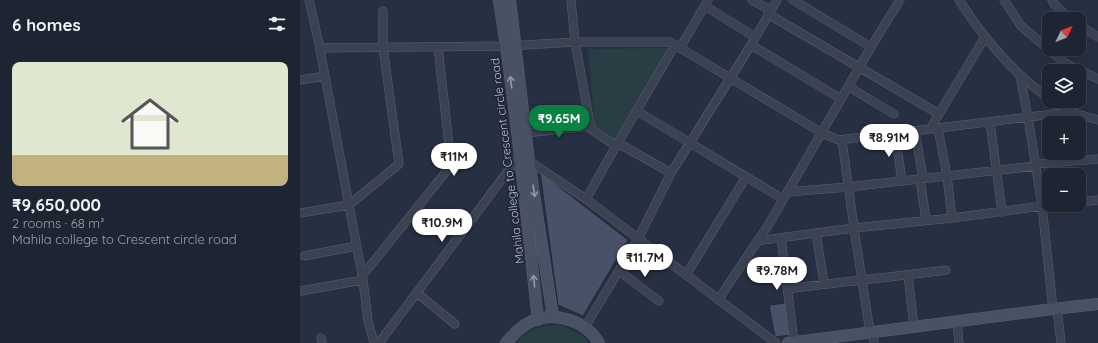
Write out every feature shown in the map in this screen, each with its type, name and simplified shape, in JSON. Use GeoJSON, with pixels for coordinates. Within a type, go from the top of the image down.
{"type":"FeatureCollection","features":[{"type":"Feature","properties":{"kind":"main road","name":"Mahila college to Crescent circle road"},"geometry":{"type":"LineString","coordinates":[[499,0],[511,46],[526,133],[525,159],[553,318]]}},
{"type":"Feature","properties":{"kind":"main road","name":"Mahila college to Crescent circle road"},"geometry":{"type":"LineString","coordinates":[[510,0],[511,46],[525,159],[538,320]]}},
{"type":"Feature","properties":{"kind":"main road"},"geometry":{"type":"LineString","coordinates":[[791,343],[872,336],[914,327],[1055,308],[1098,304]]}},
{"type":"Feature","properties":{"kind":"main road"},"geometry":{"type":"LineString","coordinates":[[506,343],[517,330],[532,321],[550,317],[568,319],[585,327],[599,343]]}},
{"type":"Feature","properties":{"kind":"street"},"geometry":{"type":"LineString","coordinates":[[309,0],[320,48],[511,46],[575,42],[670,42],[822,133],[839,140],[1070,112]]}},
{"type":"Feature","properties":{"kind":"street"},"geometry":{"type":"LineString","coordinates":[[571,0],[575,42],[591,129],[617,145],[671,173]]}},
{"type":"Feature","properties":{"kind":"street"},"geometry":{"type":"LineString","coordinates":[[752,0],[859,67],[939,114]]}},
{"type":"Feature","properties":{"kind":"street"},"geometry":{"type":"LineString","coordinates":[[585,327],[638,239],[671,173],[751,45],[777,0]]}},
{"type":"Feature","properties":{"kind":"street"},"geometry":{"type":"LineString","coordinates":[[793,0],[871,47]]}},
{"type":"Feature","properties":{"kind":"street"},"geometry":{"type":"LineString","coordinates":[[718,300],[758,241],[859,67],[900,0]]}},
{"type":"Feature","properties":{"kind":"street"},"geometry":{"type":"LineString","coordinates":[[959,0],[985,37],[1020,76],[1042,94]]}},
{"type":"Feature","properties":{"kind":"street"},"geometry":{"type":"LineString","coordinates":[[1004,0],[1021,26],[1065,63],[1098,79]]}},
{"type":"Feature","properties":{"kind":"street"},"geometry":{"type":"LineString","coordinates":[[1052,0],[1063,12]]}},
{"type":"Feature","properties":{"kind":"street"},"geometry":{"type":"LineString","coordinates":[[586,199],[637,111],[706,3],[755,37]]}},
{"type":"Feature","properties":{"kind":"street"},"geometry":{"type":"LineString","coordinates":[[300,213],[349,205],[399,164],[383,47],[383,11]]}},
{"type":"Feature","properties":{"kind":"street"},"geometry":{"type":"LineString","coordinates":[[1086,29],[1098,37]]}},
{"type":"Feature","properties":{"kind":"street"},"geometry":{"type":"LineString","coordinates":[[952,218],[947,176],[934,129],[939,114],[985,37]]}},
{"type":"Feature","properties":{"kind":"street"},"geometry":{"type":"LineString","coordinates":[[318,40],[362,278],[368,321],[374,343]]}},
{"type":"Feature","properties":{"kind":"street"},"geometry":{"type":"LineString","coordinates":[[751,45],[841,100]]}},
{"type":"Feature","properties":{"kind":"street"},"geometry":{"type":"LineString","coordinates":[[300,291],[362,278],[449,168],[451,163],[438,46]]}},
{"type":"Feature","properties":{"kind":"street"},"geometry":{"type":"LineString","coordinates":[[300,80],[325,76]]}},
{"type":"Feature","properties":{"kind":"street"},"geometry":{"type":"LineString","coordinates":[[758,241],[1042,206],[1020,76]]}},
{"type":"Feature","properties":{"kind":"street"},"geometry":{"type":"LineString","coordinates":[[848,87],[894,114]]}},
{"type":"Feature","properties":{"kind":"street"},"geometry":{"type":"LineString","coordinates":[[1064,108],[1070,112],[1098,120]]}},
{"type":"Feature","properties":{"kind":"street"},"geometry":{"type":"LineString","coordinates":[[637,111],[689,144],[746,177],[785,196],[921,178],[1098,159]]}},
{"type":"Feature","properties":{"kind":"street"},"geometry":{"type":"LineString","coordinates":[[990,122],[1002,212]]}},
{"type":"Feature","properties":{"kind":"street"},"geometry":{"type":"LineString","coordinates":[[526,133],[591,126]]}},
{"type":"Feature","properties":{"kind":"street"},"geometry":{"type":"LineString","coordinates":[[915,131],[926,220]]}},
{"type":"Feature","properties":{"kind":"street"},"geometry":{"type":"LineString","coordinates":[[895,133],[902,181]]}},
{"type":"Feature","properties":{"kind":"street"},"geometry":{"type":"LineString","coordinates":[[842,140],[854,228],[872,336]]}},
{"type":"Feature","properties":{"kind":"street"},"geometry":{"type":"LineString","coordinates":[[379,343],[417,293],[525,159],[586,199],[776,343]]}},
{"type":"Feature","properties":{"kind":"street"},"geometry":{"type":"LineString","coordinates":[[686,275],[746,177]]}},
{"type":"Feature","properties":{"kind":"street"},"geometry":{"type":"LineString","coordinates":[[1086,201],[1098,200]]}},
{"type":"Feature","properties":{"kind":"street"},"geometry":{"type":"LineString","coordinates":[[1043,212],[1061,343]]}},
{"type":"Feature","properties":{"kind":"street"},"geometry":{"type":"LineString","coordinates":[[816,233],[824,284]]}},
{"type":"Feature","properties":{"kind":"street"},"geometry":{"type":"LineString","coordinates":[[781,238],[791,343]]}},
{"type":"Feature","properties":{"kind":"street"},"geometry":{"type":"LineString","coordinates":[[304,256],[356,246]]}},
{"type":"Feature","properties":{"kind":"street"},"geometry":{"type":"LineString","coordinates":[[787,289],[946,270]]}},
{"type":"Feature","properties":{"kind":"street"},"geometry":{"type":"LineString","coordinates":[[619,271],[659,301]]}},
{"type":"Feature","properties":{"kind":"street"},"geometry":{"type":"LineString","coordinates":[[908,275],[914,327]]}},
{"type":"Feature","properties":{"kind":"street"},"geometry":{"type":"LineString","coordinates":[[417,293],[455,324]]}},
{"type":"Feature","properties":{"kind":"street"},"geometry":{"type":"LineString","coordinates":[[957,321],[960,343]]}},
{"type":"Feature","properties":{"kind":"shaded area"},"geometry":{"type":"Polygon","coordinates":[[[669,48],[615,141],[595,126],[588,49],[669,48]]]}},
{"type":"Feature","properties":{"kind":"shaded area"},"geometry":{"type":"Polygon","coordinates":[[[558,325],[579,334],[589,343],[516,343],[530,331],[546,326],[558,325]]]}},
{"type":"Feature","properties":{"kind":"building"},"geometry":{"type":"Polygon","coordinates":[[[540,172],[628,240],[583,316],[558,305],[540,172]]]}},
{"type":"Feature","properties":{"kind":"building"},"geometry":{"type":"Polygon","coordinates":[[[787,303],[792,335],[775,337],[769,305],[787,303]]]}}]}
